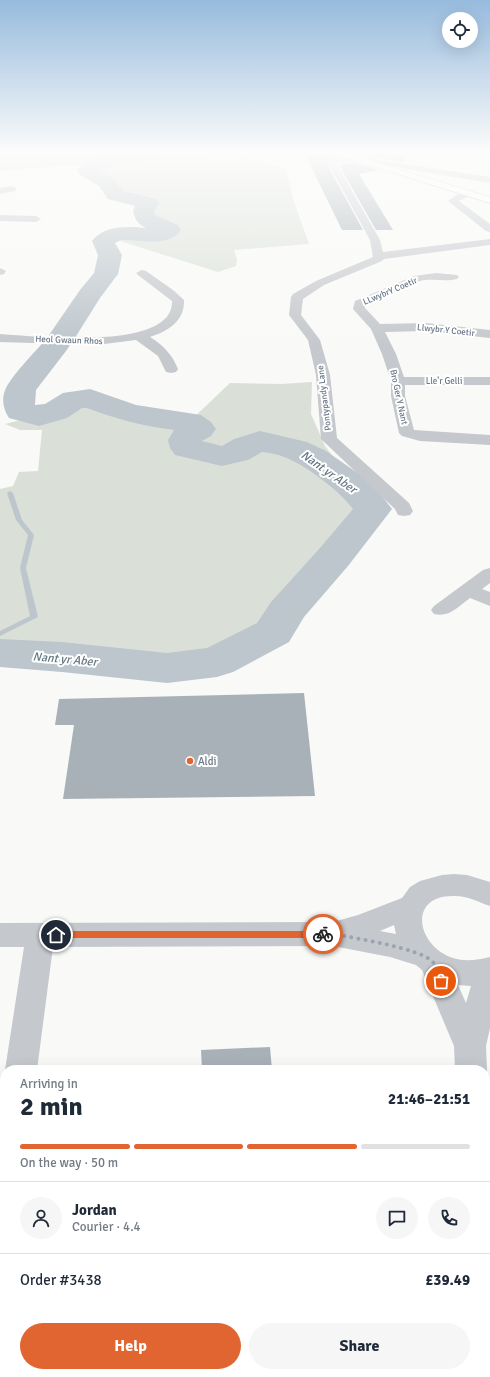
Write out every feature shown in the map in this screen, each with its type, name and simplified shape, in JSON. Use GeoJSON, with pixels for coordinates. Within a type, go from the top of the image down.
{"type":"FeatureCollection","features":[{"type":"Feature","properties":{"kind":"street"},"geometry":{"type":"LineString","coordinates":[[9,218],[36,219]]}},
{"type":"Feature","properties":{"kind":"street"},"geometry":{"type":"LineString","coordinates":[[363,218],[375,240],[380,256]]}},
{"type":"Feature","properties":{"kind":"street"},"geometry":{"type":"LineString","coordinates":[[475,218],[490,230]]}},
{"type":"Feature","properties":{"kind":"street","name":"Pontypandy Lane"},"geometry":{"type":"LineString","coordinates":[[404,511],[403,507],[329,439],[323,375],[314,340],[295,315],[298,297],[320,283],[378,259],[380,256],[490,242]]}},
{"type":"Feature","properties":{"kind":"street","name":"Heol Gwaun Rhos"},"geometry":{"type":"LineString","coordinates":[[2,341],[98,342],[121,340],[159,330],[172,320],[178,312],[178,300],[142,273]]}},
{"type":"Feature","properties":{"kind":"street","name":"LLwybrY Coetir"},"geometry":{"type":"LineString","coordinates":[[377,328],[359,309],[359,304],[418,278],[436,276],[453,277]]}},
{"type":"Feature","properties":{"kind":"street","name":"Llwybr Y Coetir"},"geometry":{"type":"LineString","coordinates":[[377,328],[426,327],[490,334]]}},
{"type":"Feature","properties":{"kind":"street","name":"Bro Ger Y Nant"},"geometry":{"type":"LineString","coordinates":[[377,328],[389,354],[398,381],[398,396],[407,433],[420,436],[490,440]]}},
{"type":"Feature","properties":{"kind":"street"},"geometry":{"type":"LineString","coordinates":[[138,336],[158,348],[167,358],[171,369]]}},
{"type":"Feature","properties":{"kind":"street","name":"Lle'r Gelli"},"geometry":{"type":"LineString","coordinates":[[398,381],[490,381]]}},
{"type":"Feature","properties":{"kind":"street"},"geometry":{"type":"LineString","coordinates":[[441,610],[490,574]]}},
{"type":"Feature","properties":{"kind":"street"},"geometry":{"type":"LineString","coordinates":[[470,590],[490,600]]}},
{"type":"Feature","properties":{"kind":"street"},"geometry":{"type":"LineString","coordinates":[[471,1058],[430,959],[415,945],[409,931],[408,918],[412,906],[420,895],[434,887],[449,884],[466,885],[482,890],[490,895]]}},
{"type":"Feature","properties":{"kind":"street"},"geometry":{"type":"LineString","coordinates":[[333,934],[360,926],[412,906]]}},
{"type":"Feature","properties":{"kind":"street"},"geometry":{"type":"LineString","coordinates":[[0,935],[333,934],[390,945],[430,959],[447,969],[463,973],[478,973],[490,970]]}},
{"type":"Feature","properties":{"kind":"street"},"geometry":{"type":"LineString","coordinates":[[22,1065],[40,935]]}},
{"type":"Feature","properties":{"kind":"street"},"geometry":{"type":"LineString","coordinates":[[471,1058],[485,988],[490,974]]}},
{"type":"Feature","properties":{"kind":"shaded area"},"geometry":{"type":"Polygon","coordinates":[[[300,218],[309,244],[234,250],[237,260],[236,266],[218,272],[120,241],[103,241],[111,236],[120,234],[156,235],[170,230],[145,219],[300,218]]]}},
{"type":"Feature","properties":{"kind":"shaded area"},"geometry":{"type":"Polygon","coordinates":[[[312,382],[311,414],[325,446],[373,509],[334,557],[286,611],[273,632],[216,662],[167,668],[62,657],[0,653],[0,489],[13,486],[19,472],[38,471],[42,430],[20,430],[5,424],[56,411],[74,400],[90,398],[126,412],[147,417],[189,422],[230,383],[281,384],[312,382]]]}},
{"type":"Feature","properties":{"kind":"building"},"geometry":{"type":"Polygon","coordinates":[[[336,218],[357,218],[363,230],[342,230],[336,218]]]}},
{"type":"Feature","properties":{"kind":"building"},"geometry":{"type":"Polygon","coordinates":[[[369,218],[386,218],[393,230],[376,230],[369,218]]]}},
{"type":"Feature","properties":{"kind":"building","name":"Aldi"},"geometry":{"type":"Polygon","coordinates":[[[304,693],[315,796],[63,799],[74,725],[55,725],[59,699],[304,693]]]}},
{"type":"Feature","properties":{"kind":"building"},"geometry":{"type":"Polygon","coordinates":[[[270,1047],[272,1065],[202,1065],[201,1050],[270,1047]]]}},
{"type":"Feature","properties":{"kind":"waterway","name":"Nant yr Aber"},"geometry":{"type":"LineString","coordinates":[[63,335],[89,295],[106,274],[110,255],[103,241],[111,236],[120,234],[156,234],[170,230],[145,218]]}},
{"type":"Feature","properties":{"kind":"waterway","name":"Nant yr Aber"},"geometry":{"type":"LineString","coordinates":[[0,653],[62,657],[167,668],[217,662],[273,632],[286,611],[334,557],[373,509],[359,491],[314,458],[295,449],[260,441],[246,446],[236,453],[222,456],[187,448],[185,440],[187,435],[199,429],[189,422],[147,417],[126,412],[90,398],[74,400],[56,411],[39,416],[20,411],[19,402],[21,389],[56,345]]}},
{"type":"Feature","properties":{"kind":"waterway"},"geometry":{"type":"LineString","coordinates":[[0,634],[34,617],[23,568],[31,535],[19,520],[10,493]]}},
{"type":"Feature","properties":{"kind":"way so far"},"geometry":{"type":"LineString","coordinates":[[323,934],[333,934],[390,945],[426,956],[434,962],[441,981]]}},
{"type":"Feature","properties":{"kind":"place","name":"Aldi"},"geometry":{"type":"Point","coordinates":[190,761]}},
{"type":"Feature","properties":{"kind":"route"},"geometry":{"type":"LineString","coordinates":[[56,935],[323,934]]}}]}
